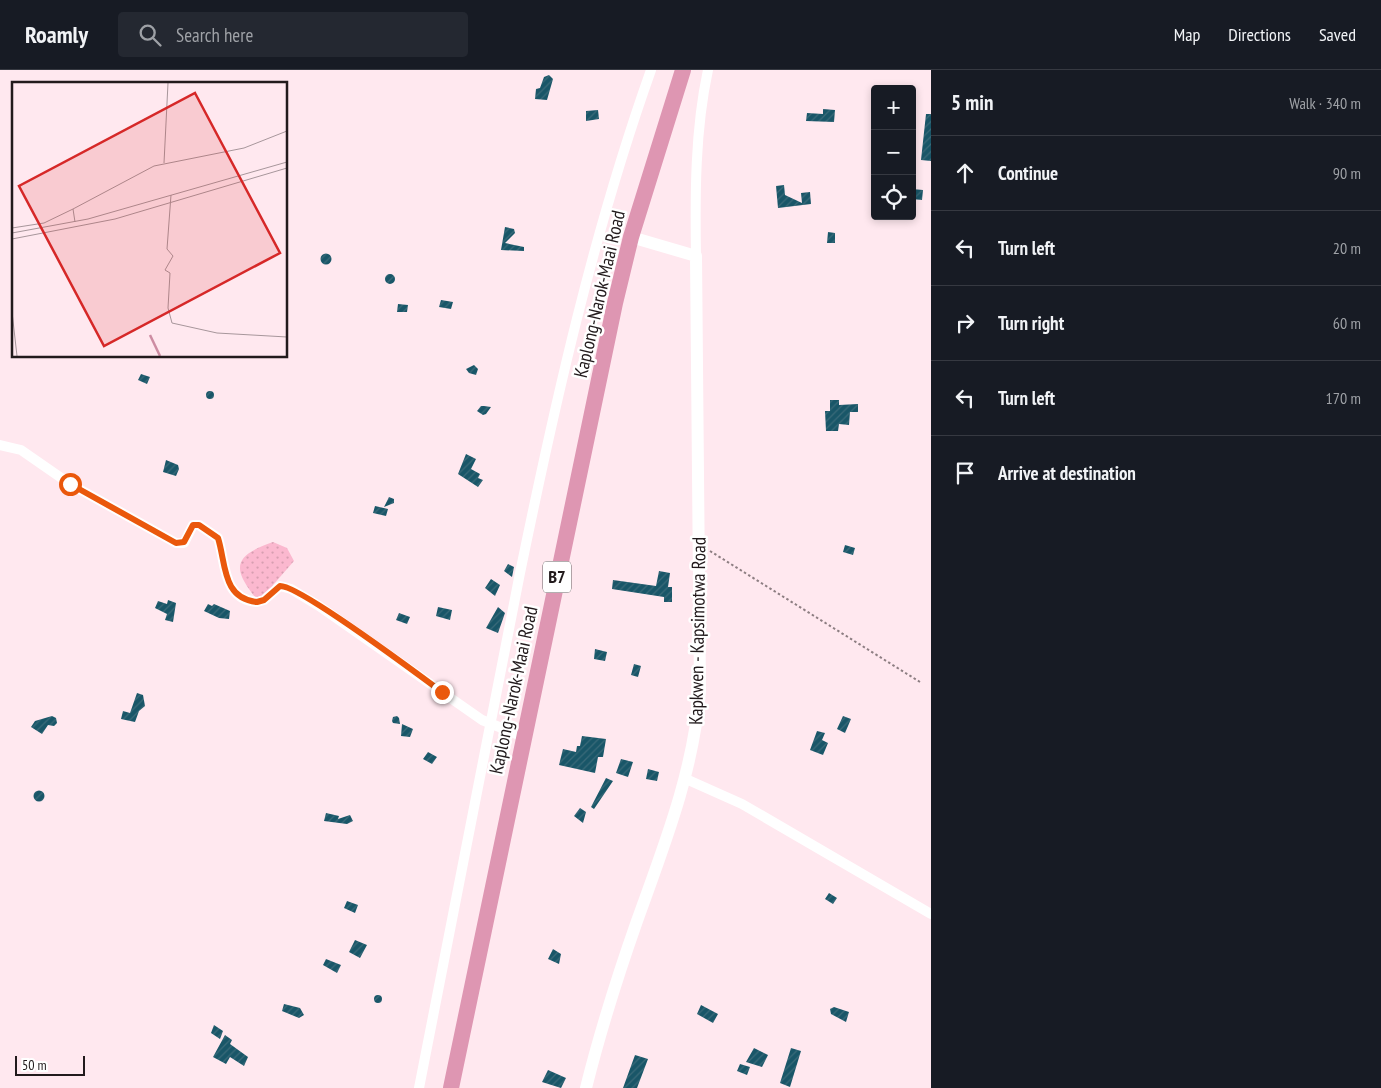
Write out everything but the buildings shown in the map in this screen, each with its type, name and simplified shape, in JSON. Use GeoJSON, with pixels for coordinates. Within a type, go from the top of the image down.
{"type":"FeatureCollection","features":[{"type":"Feature","properties":{"kind":"highway","name":"Kaplong-Narok-Maai Road"},"geometry":{"type":"LineString","coordinates":[[451,1088],[603,357],[631,237],[683,70]]}},
{"type":"Feature","properties":{"kind":"street"},"geometry":{"type":"LineString","coordinates":[[419,1088],[489,724],[550,427],[581,304],[651,70]]}},
{"type":"Feature","properties":{"kind":"street"},"geometry":{"type":"LineString","coordinates":[[631,237],[696,256],[699,140],[703,95],[708,70]]}},
{"type":"Feature","properties":{"kind":"street","name":"Kapkwen - Kapsimotwa Road"},"geometry":{"type":"LineString","coordinates":[[586,1088],[637,923],[673,824],[686,779],[696,729],[700,690],[696,256]]}},
{"type":"Feature","properties":{"kind":"street"},"geometry":{"type":"LineString","coordinates":[[0,445],[22,450],[70,484],[176,543],[184,542],[193,525],[199,525],[218,538],[226,580],[242,597],[257,602],[264,600],[280,586],[291,589],[319,606],[489,724],[524,737]]}},
{"type":"Feature","properties":{"kind":"street"},"geometry":{"type":"LineString","coordinates":[[686,779],[742,804],[931,914]]}},
{"type":"Feature","properties":{"kind":"path"},"geometry":{"type":"LineString","coordinates":[[698,542],[725,562],[920,682]]}},
{"type":"Feature","properties":{"kind":"shaded area"},"geometry":{"type":"Polygon","coordinates":[[[273,542],[287,548],[294,561],[273,585],[271,593],[259,602],[244,581],[240,566],[243,559],[249,553],[273,542]]]}},
{"type":"Feature","properties":{"kind":"route"},"geometry":{"type":"LineString","coordinates":[[70,484],[176,543],[182,544],[186,540],[190,528],[195,524],[199,525],[218,538],[226,580],[242,597],[250,602],[257,602],[264,600],[280,586],[291,589],[319,606],[442,692]]}}]}
